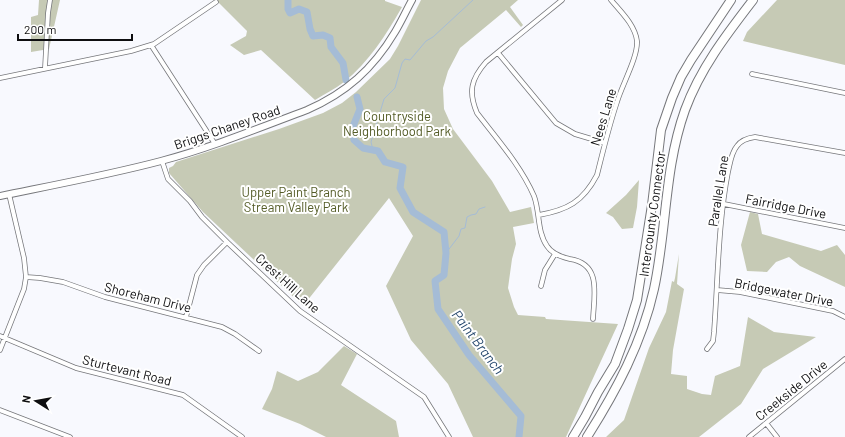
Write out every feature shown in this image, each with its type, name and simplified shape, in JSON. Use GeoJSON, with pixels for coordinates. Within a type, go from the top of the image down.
{"type":"FeatureCollection","features":[{"type":"Feature","properties":{"kind":"highway","name":"Intercounty Connector"},"geometry":{"type":"LineString","coordinates":[[572,437],[615,364],[637,300],[652,205],[661,130],[672,98],[681,77],[694,55],[731,0]]}},
{"type":"Feature","properties":{"kind":"highway","name":"Intercounty Connector"},"geometry":{"type":"LineString","coordinates":[[587,437],[621,380],[643,328],[657,270],[668,176],[674,144],[685,111],[705,67],[724,38],[753,0]]}},
{"type":"Feature","properties":{"kind":"main road","name":"Briggs Chaney Road"},"geometry":{"type":"LineString","coordinates":[[0,196],[162,161],[215,144],[307,110],[336,96],[349,87],[368,68],[383,50],[395,32],[412,0]]}},
{"type":"Feature","properties":{"kind":"street"},"geometry":{"type":"LineString","coordinates":[[45,68],[50,0]]}},
{"type":"Feature","properties":{"kind":"street"},"geometry":{"type":"LineString","coordinates":[[562,0],[486,62],[478,71],[471,91],[472,101],[477,113],[528,183],[535,199],[542,236],[546,246],[555,254],[583,263],[591,272],[594,284],[593,319]]}},
{"type":"Feature","properties":{"kind":"street","name":"Nees Lane"},"geometry":{"type":"LineString","coordinates":[[539,215],[557,212],[575,203],[585,194],[597,175],[617,102],[635,55],[637,41],[634,30],[629,22],[611,0]]}},
{"type":"Feature","properties":{"kind":"street"},"geometry":{"type":"LineString","coordinates":[[0,78],[131,51],[154,44],[216,2]]}},
{"type":"Feature","properties":{"kind":"street"},"geometry":{"type":"LineString","coordinates":[[151,45],[215,144]]}},
{"type":"Feature","properties":{"kind":"street"},"geometry":{"type":"LineString","coordinates":[[498,53],[556,123],[575,134],[605,142]]}},
{"type":"Feature","properties":{"kind":"street"},"geometry":{"type":"LineString","coordinates":[[752,74],[845,92]]}},
{"type":"Feature","properties":{"kind":"street","name":"Parallel Lane"},"geometry":{"type":"LineString","coordinates":[[707,349],[713,341],[726,186],[732,156],[737,146],[748,138],[762,137],[845,153]]}},
{"type":"Feature","properties":{"kind":"street","name":"Crest Hill Lane"},"geometry":{"type":"LineString","coordinates":[[162,161],[168,179],[227,242],[300,311],[424,397],[449,437]]}},
{"type":"Feature","properties":{"kind":"street"},"geometry":{"type":"LineString","coordinates":[[0,350],[24,289],[26,277],[24,258],[10,194]]}},
{"type":"Feature","properties":{"kind":"street","name":"Fairridge Drive"},"geometry":{"type":"LineString","coordinates":[[724,204],[845,228]]}},
{"type":"Feature","properties":{"kind":"street"},"geometry":{"type":"LineString","coordinates":[[186,317],[197,276],[204,265],[227,242]]}},
{"type":"Feature","properties":{"kind":"street"},"geometry":{"type":"LineString","coordinates":[[541,286],[545,270],[555,254]]}},
{"type":"Feature","properties":{"kind":"street","name":"Shoreham Drive"},"geometry":{"type":"LineString","coordinates":[[26,277],[63,282],[105,297],[222,327],[235,334],[259,352]]}},
{"type":"Feature","properties":{"kind":"street","name":"Bridgewater Drive"},"geometry":{"type":"LineString","coordinates":[[717,290],[740,292],[833,311],[845,317]]}},
{"type":"Feature","properties":{"kind":"street","name":"Sturtevant Road"},"geometry":{"type":"LineString","coordinates":[[0,336],[76,368],[183,395],[242,437]]}},
{"type":"Feature","properties":{"kind":"street","name":"Creekside Drive"},"geometry":{"type":"LineString","coordinates":[[749,437],[845,359]]}},
{"type":"Feature","properties":{"kind":"street"},"geometry":{"type":"LineString","coordinates":[[0,410],[70,437]]}},
{"type":"Feature","properties":{"kind":"street"},"geometry":{"type":"LineString","coordinates":[[766,423],[778,437]]}},
{"type":"Feature","properties":{"kind":"green space"},"geometry":{"type":"Polygon","coordinates":[[[39,0],[60,0],[49,49],[31,52],[31,17],[38,15],[39,0]]]}},
{"type":"Feature","properties":{"kind":"green space"},"geometry":{"type":"Polygon","coordinates":[[[216,0],[385,0],[402,7],[390,28],[361,66],[344,82],[315,100],[261,50],[244,55],[230,45],[246,36],[247,31],[216,0]]]}},
{"type":"Feature","properties":{"kind":"green space","name":"Upper Paint Branch Stream Valley Park"},"geometry":{"type":"Polygon","coordinates":[[[421,0],[518,0],[510,7],[523,25],[521,27],[506,10],[460,48],[448,71],[443,88],[444,109],[453,129],[492,181],[510,212],[531,207],[534,223],[513,227],[516,244],[512,259],[508,288],[518,315],[545,317],[546,319],[618,324],[566,437],[473,437],[448,384],[411,340],[386,286],[413,236],[389,198],[303,306],[203,212],[169,173],[169,168],[176,162],[279,129],[323,113],[342,103],[356,92],[390,59],[421,0]]]}},
{"type":"Feature","properties":{"kind":"green space"},"geometry":{"type":"Polygon","coordinates":[[[777,0],[845,0],[845,65],[743,41],[747,32],[777,0]]]}},
{"type":"Feature","properties":{"kind":"green space"},"geometry":{"type":"Polygon","coordinates":[[[639,180],[637,207],[633,228],[622,229],[613,217],[606,213],[626,195],[639,180]]]}},
{"type":"Feature","properties":{"kind":"green space"},"geometry":{"type":"Polygon","coordinates":[[[750,212],[758,214],[762,234],[821,251],[837,245],[845,255],[845,287],[800,266],[789,257],[776,262],[767,272],[747,271],[741,245],[750,212]]]}},
{"type":"Feature","properties":{"kind":"green space"},"geometry":{"type":"Polygon","coordinates":[[[679,254],[677,284],[684,289],[673,350],[671,374],[687,376],[687,389],[702,394],[711,395],[715,376],[740,366],[748,317],[774,332],[816,337],[763,369],[741,404],[699,437],[606,437],[624,420],[649,348],[666,312],[672,281],[674,282],[675,278],[679,254]]]}},
{"type":"Feature","properties":{"kind":"green space"},"geometry":{"type":"Polygon","coordinates":[[[344,346],[357,354],[341,385],[396,421],[399,437],[326,437],[300,424],[262,409],[272,389],[277,371],[298,381],[318,372],[344,346]]]}},
{"type":"Feature","properties":{"kind":"waterway","name":"Paint Branch"},"geometry":{"type":"LineString","coordinates":[[288,0],[288,9],[290,13],[299,9],[307,12],[310,29],[313,36],[323,35],[330,38],[331,47],[343,63],[346,80]]}},
{"type":"Feature","properties":{"kind":"waterway"},"geometry":{"type":"LineString","coordinates":[[373,150],[371,142],[384,99],[395,88],[402,63],[405,59],[410,60],[426,41],[433,37],[473,0]]}},
{"type":"Feature","properties":{"kind":"waterway","name":"Paint Branch"},"geometry":{"type":"LineString","coordinates":[[357,97],[360,109],[352,129],[354,140],[363,148],[378,151],[385,162],[403,167],[400,188],[413,212],[444,232],[446,253],[444,275],[435,281],[438,309],[469,355],[521,416],[519,437]]}},
{"type":"Feature","properties":{"kind":"waterway"},"geometry":{"type":"LineString","coordinates":[[446,253],[459,236],[461,229],[465,228],[467,217],[476,214],[479,209],[485,207]]}},
{"type":"Feature","properties":{"kind":"park label","name":"Countryside Neighborhood Park"},"geometry":{"type":"Point","coordinates":[397,124]}}]}
